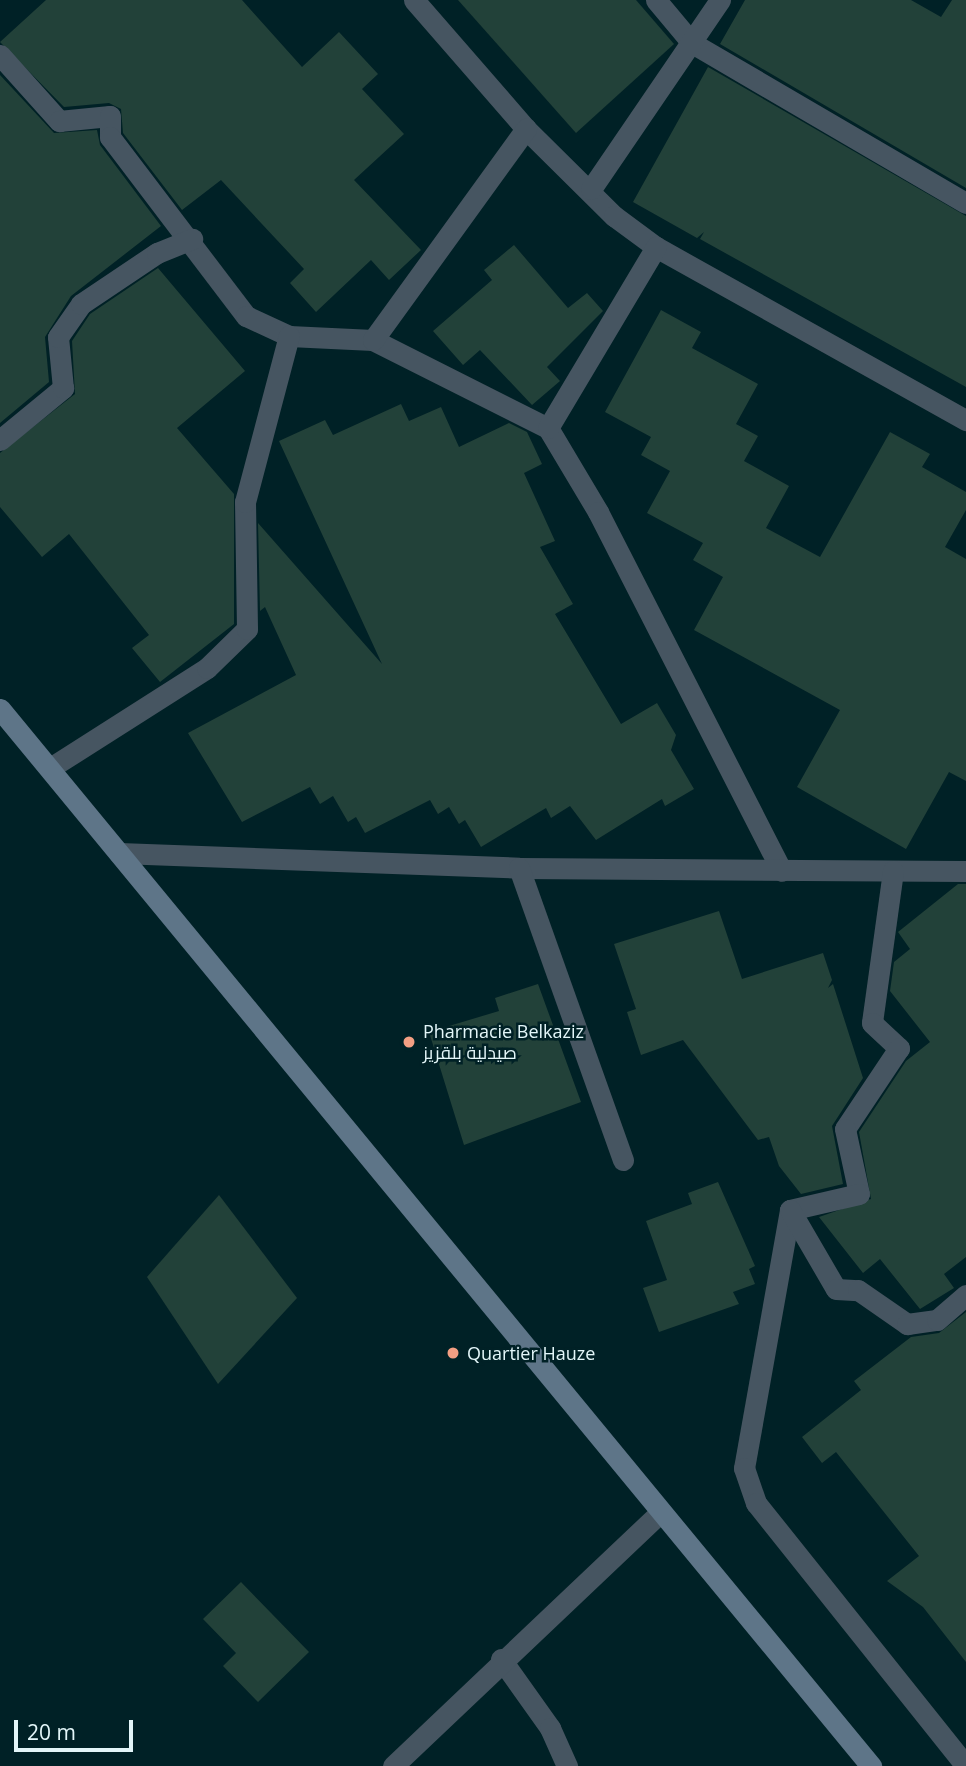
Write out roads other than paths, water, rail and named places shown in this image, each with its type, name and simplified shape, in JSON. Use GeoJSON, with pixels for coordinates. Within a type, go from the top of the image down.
{"type":"FeatureCollection","features":[{"type":"Feature","properties":{"kind":"main road"},"geometry":{"type":"LineString","coordinates":[[0,709],[871,1766]]}},
{"type":"Feature","properties":{"kind":"street"},"geometry":{"type":"LineString","coordinates":[[414,0],[526,129],[591,188],[614,216],[656,247],[966,420]]}},
{"type":"Feature","properties":{"kind":"street"},"geometry":{"type":"LineString","coordinates":[[656,0],[692,43],[966,203]]}},
{"type":"Feature","properties":{"kind":"street"},"geometry":{"type":"LineString","coordinates":[[591,188],[720,0]]}},
{"type":"Feature","properties":{"kind":"street"},"geometry":{"type":"LineString","coordinates":[[0,55],[59,121],[110,116],[110,137],[192,239],[246,316],[289,336],[373,340],[548,428],[598,512],[782,871]]}},
{"type":"Feature","properties":{"kind":"street"},"geometry":{"type":"LineString","coordinates":[[373,340],[526,129]]}},
{"type":"Feature","properties":{"kind":"street"},"geometry":{"type":"LineString","coordinates":[[0,440],[63,388],[58,337],[81,303],[157,254],[192,239]]}},
{"type":"Feature","properties":{"kind":"street"},"geometry":{"type":"LineString","coordinates":[[548,428],[656,247]]}},
{"type":"Feature","properties":{"kind":"street"},"geometry":{"type":"LineString","coordinates":[[50,768],[207,668],[247,629],[245,502],[289,336]]}},
{"type":"Feature","properties":{"kind":"street"},"geometry":{"type":"LineString","coordinates":[[119,853],[519,868],[966,871]]}},
{"type":"Feature","properties":{"kind":"street"},"geometry":{"type":"LineString","coordinates":[[519,868],[623,1160]]}},
{"type":"Feature","properties":{"kind":"street"},"geometry":{"type":"LineString","coordinates":[[790,1210],[859,1194],[845,1129],[899,1048],[872,1023],[894,871]]}},
{"type":"Feature","properties":{"kind":"street"},"geometry":{"type":"LineString","coordinates":[[790,1210],[836,1289],[858,1290],[907,1324],[937,1320],[966,1295]]}},
{"type":"Feature","properties":{"kind":"street"},"geometry":{"type":"LineString","coordinates":[[790,1210],[746,1451],[746,1482],[756,1503],[966,1766]]}},
{"type":"Feature","properties":{"kind":"street"},"geometry":{"type":"LineString","coordinates":[[393,1766],[502,1659],[660,1512]]}},
{"type":"Feature","properties":{"kind":"street"},"geometry":{"type":"LineString","coordinates":[[502,1659],[550,1728],[567,1766]]}},
{"type":"Feature","properties":{"kind":"place","name":"Pharmacie Belkaziz صيدلية بلقزيز"},"geometry":{"type":"Point","coordinates":[409,1042]}},
{"type":"Feature","properties":{"kind":"place","name":"Quartier Hauze"},"geometry":{"type":"Point","coordinates":[453,1353]}}]}
